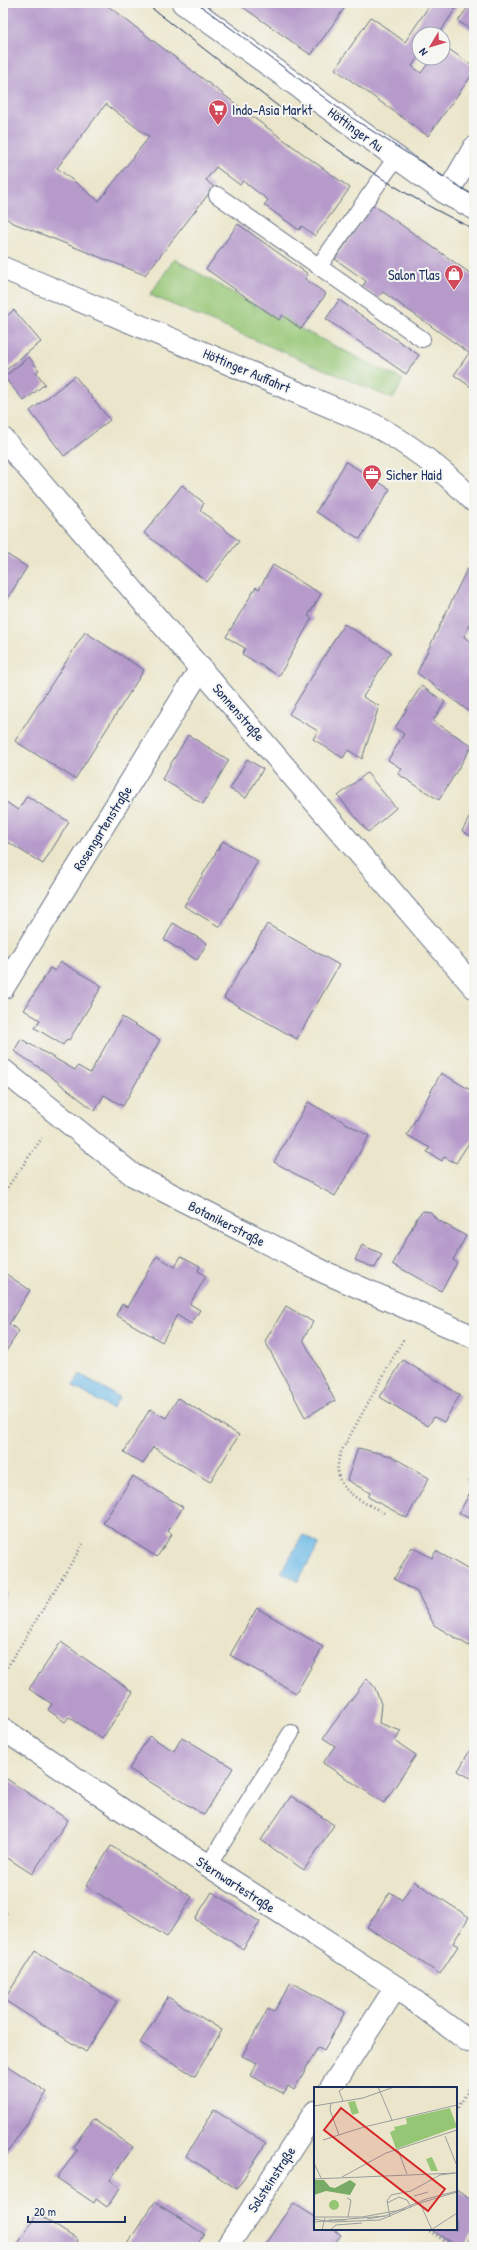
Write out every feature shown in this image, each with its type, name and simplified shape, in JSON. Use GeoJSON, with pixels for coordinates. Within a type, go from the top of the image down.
{"type":"FeatureCollection","features":[{"type":"Feature","properties":{"kind":"street","name":"Höttinger Au"},"geometry":{"type":"LineString","coordinates":[[183,3],[447,194],[474,208]]}},
{"type":"Feature","properties":{"kind":"street"},"geometry":{"type":"LineString","coordinates":[[447,194],[474,148]]}},
{"type":"Feature","properties":{"kind":"street","name":"Höttinger Auffahrt"},"geometry":{"type":"LineString","coordinates":[[3,268],[374,425],[395,436],[474,501]]}},
{"type":"Feature","properties":{"kind":"street","name":"Sonnenstraße"},"geometry":{"type":"LineString","coordinates":[[3,439],[474,987]]}},
{"type":"Feature","properties":{"kind":"street","name":"Rosengartenstraße"},"geometry":{"type":"LineString","coordinates":[[3,988],[201,668]]}},
{"type":"Feature","properties":{"kind":"street","name":"Botanikerstraße"},"geometry":{"type":"LineString","coordinates":[[3,1070],[132,1175],[324,1272],[474,1337]]}},
{"type":"Feature","properties":{"kind":"street","name":"Sternwartestraße"},"geometry":{"type":"LineString","coordinates":[[3,1729],[208,1866],[396,1987],[471,2042]]}},
{"type":"Feature","properties":{"kind":"street"},"geometry":{"type":"LineString","coordinates":[[332,2087],[396,1987]]}},
{"type":"Feature","properties":{"kind":"street","name":"Solsteinstraße"},"geometry":{"type":"LineString","coordinates":[[227,2247],[314,2114]]}},
{"type":"Feature","properties":{"kind":"lane"},"geometry":{"type":"LineString","coordinates":[[319,266],[396,158]]}},
{"type":"Feature","properties":{"kind":"lane"},"geometry":{"type":"LineString","coordinates":[[218,195],[422,338]]}},
{"type":"Feature","properties":{"kind":"lane"},"geometry":{"type":"LineString","coordinates":[[208,1866],[291,1733]]}},
{"type":"Feature","properties":{"kind":"path"},"geometry":{"type":"LineString","coordinates":[[3,1194],[58,1115]]}},
{"type":"Feature","properties":{"kind":"path"},"geometry":{"type":"LineString","coordinates":[[384,1512],[344,1489],[337,1475],[337,1466],[342,1450],[405,1340],[398,1304]]}},
{"type":"Feature","properties":{"kind":"path"},"geometry":{"type":"LineString","coordinates":[[3,1674],[83,1544]]}},
{"type":"Feature","properties":{"kind":"path"},"geometry":{"type":"LineString","coordinates":[[457,2109],[474,2080]]}},
{"type":"Feature","properties":{"kind":"path"},"geometry":{"type":"LineString","coordinates":[[428,2230],[454,2247]]}},
{"type":"Feature","properties":{"kind":"green space"},"geometry":{"type":"Polygon","coordinates":[[[174,259],[279,319],[282,315],[301,329],[403,380],[393,399],[150,295],[174,259]]]}},
{"type":"Feature","properties":{"kind":"water"},"geometry":{"type":"Polygon","coordinates":[[[80,1374],[119,1397],[112,1409],[73,1386],[80,1374]]]}},
{"type":"Feature","properties":{"kind":"water"},"geometry":{"type":"Polygon","coordinates":[[[303,1535],[319,1544],[298,1581],[281,1572],[303,1535]]]}},
{"type":"Feature","properties":{"kind":"building"},"geometry":{"type":"Polygon","coordinates":[[[3,3],[104,3],[254,118],[350,188],[315,236],[302,226],[299,230],[264,205],[268,200],[243,181],[240,185],[216,167],[206,180],[214,187],[145,275],[11,222],[3,215],[3,3]],[[106,104],[57,168],[99,201],[149,137],[106,104]]]}},
{"type":"Feature","properties":{"kind":"building"},"geometry":{"type":"Polygon","coordinates":[[[237,3],[348,3],[311,55],[237,3]]]}},
{"type":"Feature","properties":{"kind":"building"},"geometry":{"type":"Polygon","coordinates":[[[431,3],[459,3],[444,26],[416,26],[431,3]]]}},
{"type":"Feature","properties":{"kind":"building"},"geometry":{"type":"Polygon","coordinates":[[[471,3],[474,3],[474,32],[458,21],[471,3]]]}},
{"type":"Feature","properties":{"kind":"building"},"geometry":{"type":"Polygon","coordinates":[[[371,17],[405,42],[411,33],[411,66],[421,73],[426,66],[451,66],[451,51],[474,67],[474,72],[428,136],[335,69],[371,17]]]}},
{"type":"Feature","properties":{"kind":"building"},"geometry":{"type":"Polygon","coordinates":[[[373,205],[474,276],[474,389],[454,375],[469,353],[383,292],[378,298],[362,287],[366,281],[335,259],[373,205]]]}},
{"type":"Feature","properties":{"kind":"building"},"geometry":{"type":"Polygon","coordinates":[[[238,224],[308,274],[305,279],[326,294],[301,329],[282,315],[279,320],[206,269],[238,224]]]}},
{"type":"Feature","properties":{"kind":"building"},"geometry":{"type":"Polygon","coordinates":[[[339,300],[419,355],[406,374],[326,319],[339,300]]]}},
{"type":"Feature","properties":{"kind":"building"},"geometry":{"type":"Polygon","coordinates":[[[14,310],[41,342],[3,372],[3,319],[14,310]]]}},
{"type":"Feature","properties":{"kind":"building"},"geometry":{"type":"Polygon","coordinates":[[[29,357],[39,370],[36,372],[45,384],[24,401],[4,377],[29,357]]]}},
{"type":"Feature","properties":{"kind":"building"},"geometry":{"type":"Polygon","coordinates":[[[75,376],[110,420],[64,456],[30,411],[75,376]]]}},
{"type":"Feature","properties":{"kind":"building"},"geometry":{"type":"Polygon","coordinates":[[[346,462],[390,489],[360,539],[316,512],[346,462]]]}},
{"type":"Feature","properties":{"kind":"building"},"geometry":{"type":"Polygon","coordinates":[[[182,485],[204,503],[200,510],[239,541],[207,582],[144,533],[182,485]]]}},
{"type":"Feature","properties":{"kind":"building"},"geometry":{"type":"Polygon","coordinates":[[[3,552],[27,567],[3,606],[3,552]]]}},
{"type":"Feature","properties":{"kind":"building"},"geometry":{"type":"Polygon","coordinates":[[[273,565],[321,594],[308,616],[312,618],[279,676],[242,654],[245,648],[226,637],[256,587],[259,589],[273,565]]]}},
{"type":"Feature","properties":{"kind":"building"},"geometry":{"type":"Polygon","coordinates":[[[467,569],[474,572],[474,614],[464,637],[474,644],[474,715],[417,673],[467,569]]]}},
{"type":"Feature","properties":{"kind":"building"},"geometry":{"type":"Polygon","coordinates":[[[344,624],[391,652],[363,697],[379,706],[362,759],[348,750],[343,758],[313,739],[318,731],[289,714],[344,624]]]}},
{"type":"Feature","properties":{"kind":"building"},"geometry":{"type":"Polygon","coordinates":[[[85,632],[144,670],[75,779],[15,741],[85,632]]]}},
{"type":"Feature","properties":{"kind":"building"},"geometry":{"type":"Polygon","coordinates":[[[421,686],[445,702],[433,721],[472,746],[439,800],[398,774],[402,769],[388,760],[404,734],[395,728],[421,686]]]}},
{"type":"Feature","properties":{"kind":"building"},"geometry":{"type":"Polygon","coordinates":[[[188,735],[229,760],[203,804],[162,779],[188,735]]]}},
{"type":"Feature","properties":{"kind":"building"},"geometry":{"type":"Polygon","coordinates":[[[247,759],[263,769],[246,798],[230,789],[247,759]]]}},
{"type":"Feature","properties":{"kind":"building"},"geometry":{"type":"Polygon","coordinates":[[[367,773],[396,808],[368,832],[338,796],[367,773]]]}},
{"type":"Feature","properties":{"kind":"building"},"geometry":{"type":"Polygon","coordinates":[[[27,796],[69,822],[43,864],[3,839],[3,800],[18,810],[27,796]]]}},
{"type":"Feature","properties":{"kind":"building"},"geometry":{"type":"Polygon","coordinates":[[[474,809],[474,838],[462,831],[474,809]]]}},
{"type":"Feature","properties":{"kind":"building"},"geometry":{"type":"Polygon","coordinates":[[[223,841],[258,861],[220,927],[184,906],[223,841]]]}},
{"type":"Feature","properties":{"kind":"building"},"geometry":{"type":"Polygon","coordinates":[[[173,923],[207,943],[197,960],[164,940],[173,923]]]}},
{"type":"Feature","properties":{"kind":"building"},"geometry":{"type":"Polygon","coordinates":[[[267,924],[339,965],[297,1039],[224,998],[267,924]]]}},
{"type":"Feature","properties":{"kind":"building"},"geometry":{"type":"Polygon","coordinates":[[[61,962],[102,986],[69,1040],[67,1039],[63,1045],[35,1028],[40,1020],[24,1010],[50,968],[55,971],[61,962]]]}},
{"type":"Feature","properties":{"kind":"building"},"geometry":{"type":"Polygon","coordinates":[[[122,1017],[160,1040],[123,1106],[104,1095],[95,1111],[40,1068],[14,1051],[21,1039],[75,1070],[78,1066],[90,1073],[122,1017]]]}},
{"type":"Feature","properties":{"kind":"building"},"geometry":{"type":"Polygon","coordinates":[[[441,1073],[474,1092],[474,1135],[456,1163],[444,1157],[442,1161],[427,1152],[430,1148],[407,1135],[441,1073]]]}},
{"type":"Feature","properties":{"kind":"building"},"geometry":{"type":"Polygon","coordinates":[[[308,1102],[369,1136],[335,1196],[274,1162],[308,1102]]]}},
{"type":"Feature","properties":{"kind":"building"},"geometry":{"type":"Polygon","coordinates":[[[423,1211],[431,1212],[436,1219],[466,1236],[453,1260],[457,1263],[441,1291],[393,1264],[418,1216],[423,1211]]]}},
{"type":"Feature","properties":{"kind":"building"},"geometry":{"type":"Polygon","coordinates":[[[362,1245],[382,1254],[375,1268],[355,1260],[362,1245]]]}},
{"type":"Feature","properties":{"kind":"building"},"geometry":{"type":"Polygon","coordinates":[[[157,1256],[175,1267],[181,1256],[200,1266],[198,1271],[206,1276],[190,1304],[200,1310],[191,1324],[177,1315],[162,1342],[116,1315],[122,1304],[127,1307],[157,1256]]]}},
{"type":"Feature","properties":{"kind":"building"},"geometry":{"type":"Polygon","coordinates":[[[6,1274],[30,1290],[9,1324],[19,1331],[3,1356],[3,1278],[6,1274]]]}},
{"type":"Feature","properties":{"kind":"building"},"geometry":{"type":"Polygon","coordinates":[[[286,1306],[313,1322],[303,1339],[335,1401],[305,1417],[265,1341],[286,1306]]]}},
{"type":"Feature","properties":{"kind":"building"},"geometry":{"type":"Polygon","coordinates":[[[403,1360],[460,1395],[444,1422],[434,1417],[428,1426],[380,1397],[403,1360]]]}},
{"type":"Feature","properties":{"kind":"building"},"geometry":{"type":"Polygon","coordinates":[[[178,1398],[239,1435],[210,1482],[153,1447],[143,1464],[124,1452],[150,1409],[166,1418],[178,1398]]]}},
{"type":"Feature","properties":{"kind":"building"},"geometry":{"type":"Polygon","coordinates":[[[358,1448],[391,1456],[429,1478],[407,1518],[368,1497],[370,1493],[347,1480],[358,1448]]]}},
{"type":"Feature","properties":{"kind":"building"},"geometry":{"type":"Polygon","coordinates":[[[474,1472],[474,1521],[459,1513],[473,1487],[468,1484],[474,1472]]]}},
{"type":"Feature","properties":{"kind":"building"},"geometry":{"type":"Polygon","coordinates":[[[133,1476],[183,1507],[168,1531],[172,1534],[157,1557],[103,1523],[133,1476]]]}},
{"type":"Feature","properties":{"kind":"building"},"geometry":{"type":"Polygon","coordinates":[[[412,1547],[432,1558],[436,1551],[474,1573],[474,1638],[469,1646],[434,1625],[417,1592],[394,1579],[412,1547]]]}},
{"type":"Feature","properties":{"kind":"building"},"geometry":{"type":"Polygon","coordinates":[[[3,1591],[7,1593],[3,1600],[3,1591]]]}},
{"type":"Feature","properties":{"kind":"building"},"geometry":{"type":"Polygon","coordinates":[[[257,1608],[323,1647],[296,1693],[230,1655],[257,1608]]]}},
{"type":"Feature","properties":{"kind":"building"},"geometry":{"type":"Polygon","coordinates":[[[61,1642],[133,1692],[102,1739],[69,1717],[65,1722],[48,1710],[52,1704],[29,1689],[61,1642]]]}},
{"type":"Feature","properties":{"kind":"building"},"geometry":{"type":"Polygon","coordinates":[[[367,1678],[375,1688],[381,1704],[379,1723],[401,1731],[395,1741],[416,1755],[384,1803],[323,1763],[335,1746],[323,1738],[367,1678]]]}},
{"type":"Feature","properties":{"kind":"building"},"geometry":{"type":"Polygon","coordinates":[[[149,1736],[174,1751],[182,1737],[233,1768],[204,1815],[129,1769],[149,1736]]]}},
{"type":"Feature","properties":{"kind":"building"},"geometry":{"type":"Polygon","coordinates":[[[474,1743],[474,1780],[458,1771],[474,1743]]]}},
{"type":"Feature","properties":{"kind":"building"},"geometry":{"type":"Polygon","coordinates":[[[7,1779],[68,1820],[32,1874],[3,1855],[3,1786],[7,1779]]]}},
{"type":"Feature","properties":{"kind":"building"},"geometry":{"type":"Polygon","coordinates":[[[291,1796],[334,1825],[304,1870],[261,1840],[291,1796]]]}},
{"type":"Feature","properties":{"kind":"building"},"geometry":{"type":"Polygon","coordinates":[[[111,1846],[192,1897],[167,1937],[86,1886],[111,1846]]]}},
{"type":"Feature","properties":{"kind":"building"},"geometry":{"type":"Polygon","coordinates":[[[414,1881],[469,1917],[453,1943],[458,1946],[440,1974],[367,1927],[390,1892],[402,1900],[414,1881]]]}},
{"type":"Feature","properties":{"kind":"building"},"geometry":{"type":"Polygon","coordinates":[[[212,1892],[260,1922],[243,1949],[195,1919],[212,1892]]]}},
{"type":"Feature","properties":{"kind":"building"},"geometry":{"type":"Polygon","coordinates":[[[3,1910],[7,1913],[3,1919],[3,1910]]]}},
{"type":"Feature","properties":{"kind":"building"},"geometry":{"type":"Polygon","coordinates":[[[35,1951],[117,2002],[86,2052],[4,2000],[35,1951]]]}},
{"type":"Feature","properties":{"kind":"building"},"geometry":{"type":"Polygon","coordinates":[[[291,1982],[345,2012],[324,2050],[318,2047],[294,2090],[288,2086],[284,2094],[250,2075],[257,2063],[242,2056],[268,2009],[274,2012],[291,1982]]]}},
{"type":"Feature","properties":{"kind":"building"},"geometry":{"type":"Polygon","coordinates":[[[168,1997],[222,2030],[195,2076],[140,2043],[168,1997]]]}},
{"type":"Feature","properties":{"kind":"building"},"geometry":{"type":"Polygon","coordinates":[[[3,2063],[47,2092],[3,2159],[3,2063]]]}},
{"type":"Feature","properties":{"kind":"building"},"geometry":{"type":"Polygon","coordinates":[[[214,2110],[266,2143],[237,2189],[186,2156],[214,2110]]]}},
{"type":"Feature","properties":{"kind":"building"},"geometry":{"type":"Polygon","coordinates":[[[93,2119],[133,2147],[110,2180],[120,2188],[107,2207],[96,2199],[94,2203],[57,2178],[77,2150],[73,2147],[93,2119]]]}},
{"type":"Feature","properties":{"kind":"building"},"geometry":{"type":"Polygon","coordinates":[[[457,2190],[474,2201],[474,2232],[464,2247],[458,2247],[432,2230],[457,2230],[457,2190]]]}},
{"type":"Feature","properties":{"kind":"building"},"geometry":{"type":"Polygon","coordinates":[[[155,2202],[204,2234],[196,2247],[125,2247],[155,2202]]]}},
{"type":"Feature","properties":{"kind":"building"},"geometry":{"type":"Polygon","coordinates":[[[293,2203],[314,2216],[314,2230],[334,2230],[341,2235],[332,2247],[263,2247],[293,2203]]]}},
{"type":"Feature","properties":{"kind":"building"},"geometry":{"type":"Polygon","coordinates":[[[37,2214],[78,2240],[74,2247],[16,2247],[37,2214]]]}},
{"type":"Feature","properties":{"kind":"tram line"},"geometry":{"type":"LineString","coordinates":[[145,3],[264,95],[344,154],[429,206],[474,229]]}},
{"type":"Feature","properties":{"kind":"tram line"},"geometry":{"type":"LineString","coordinates":[[197,3],[349,116],[474,196]]}},
{"type":"Feature","properties":{"kind":"place","name":"Indo-Asia Markt"},"geometry":{"type":"Point","coordinates":[218,126]}},
{"type":"Feature","properties":{"kind":"place","name":"Salon Tlas"},"geometry":{"type":"Point","coordinates":[454,291]}},
{"type":"Feature","properties":{"kind":"place","name":"Sicher Haid"},"geometry":{"type":"Point","coordinates":[372,491]}}]}
